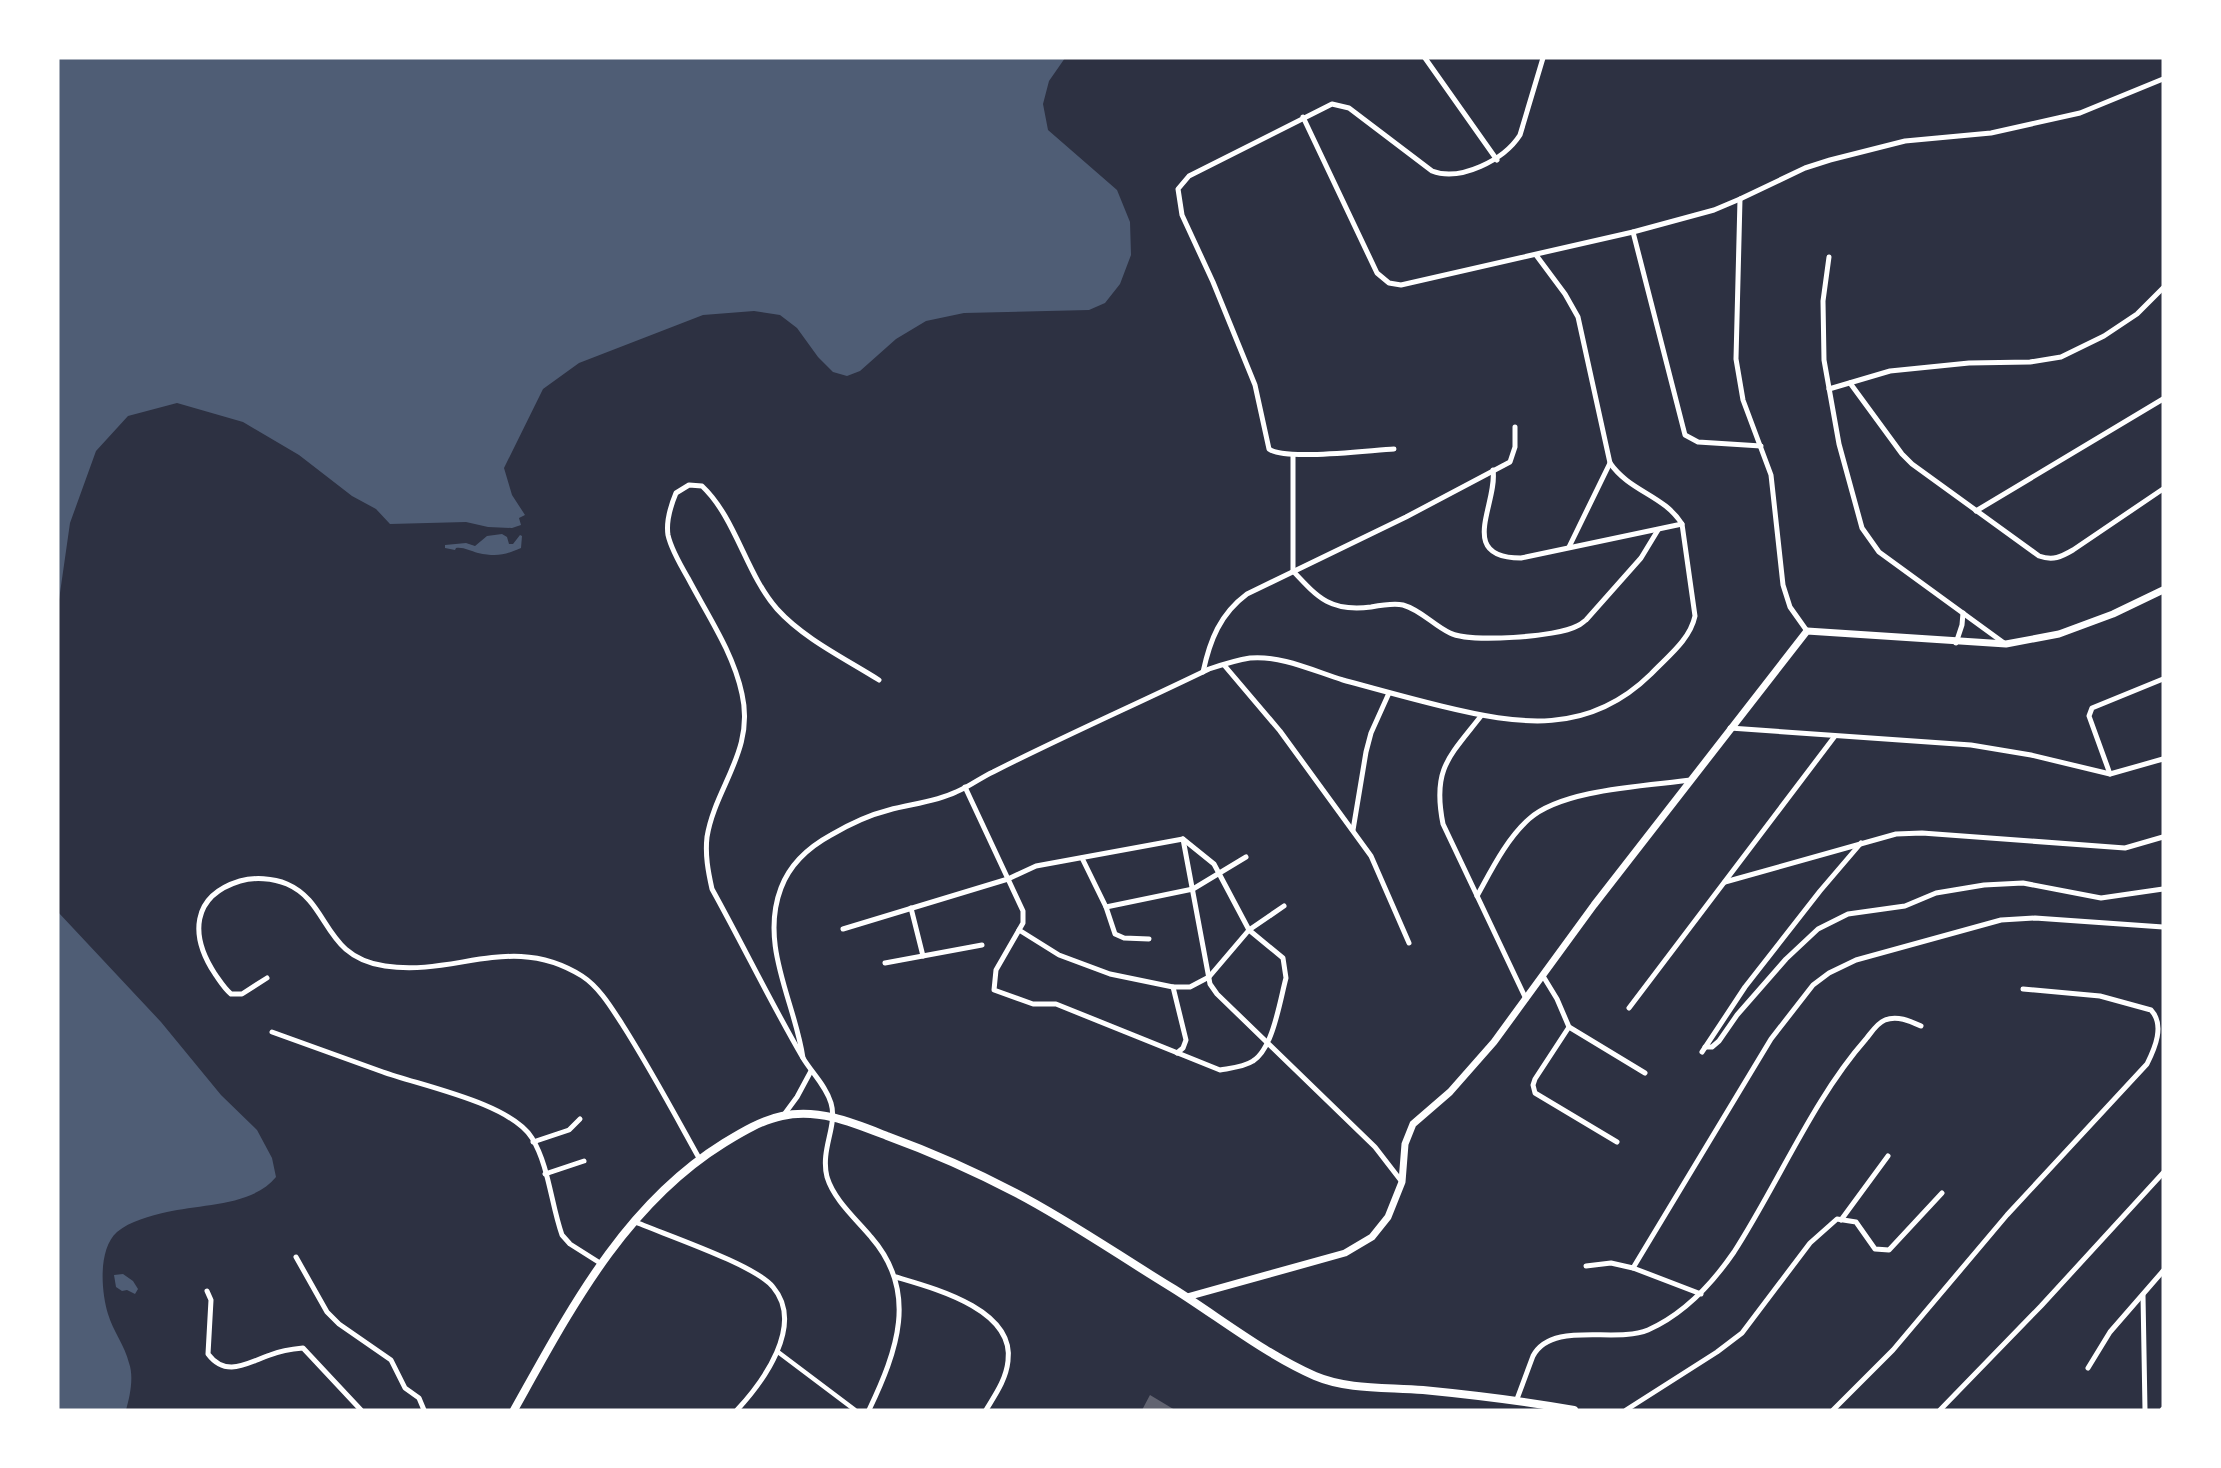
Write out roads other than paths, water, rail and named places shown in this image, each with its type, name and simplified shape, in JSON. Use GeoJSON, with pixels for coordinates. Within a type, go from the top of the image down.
{"type":"FeatureCollection","features":[{"type":"Feature","properties":{"kind":"main road"},"geometry":{"type":"LineString","coordinates":[[514,1410],[600,1263],[633,1221],[699,1158],[739,1133],[783,1116],[833,1116],[929,1151],[1018,1194],[1279,1357],[1327,1380],[1360,1386],[1517,1399],[1574,1410]]}},
{"type":"Feature","properties":{"kind":"street"},"geometry":{"type":"LineString","coordinates":[[1425,58],[1497,160]]}},
{"type":"Feature","properties":{"kind":"street"},"geometry":{"type":"LineString","coordinates":[[1394,449],[1293,455],[1276,454],[1269,449],[1255,385],[1182,215],[1178,190],[1189,176],[1332,104],[1349,108],[1442,175],[1452,176],[1497,160],[1513,146],[1520,135],[1543,58]]}},
{"type":"Feature","properties":{"kind":"street"},"geometry":{"type":"LineString","coordinates":[[1303,117],[1377,273],[1389,282],[1401,285],[1633,232],[1714,209],[1740,200],[1805,168],[1905,141],[1972,136],[2080,113],[2163,79]]}},
{"type":"Feature","properties":{"kind":"street"},"geometry":{"type":"LineString","coordinates":[[1740,200],[1736,359],[1743,400],[1770,475],[1783,585],[1790,607],[1807,631]]}},
{"type":"Feature","properties":{"kind":"street"},"geometry":{"type":"LineString","coordinates":[[1633,232],[1685,435],[1698,442],[1761,446]]}},
{"type":"Feature","properties":{"kind":"street"},"geometry":{"type":"LineString","coordinates":[[803,1058],[800,1034],[774,946],[774,916],[780,889],[798,859],[833,833],[871,816],[965,788],[1203,672],[1250,658],[1272,660],[1481,716],[1528,723],[1553,722],[1602,708],[1634,691],[1673,652],[1694,623],[1695,605],[1682,524],[1674,511],[1626,481],[1610,463],[1578,317],[1565,294],[1536,255]]}},
{"type":"Feature","properties":{"kind":"street"},"geometry":{"type":"LineString","coordinates":[[1829,257],[1822,326],[1829,389],[1857,516],[1879,552],[2007,644]]}},
{"type":"Feature","properties":{"kind":"street"},"geometry":{"type":"LineString","coordinates":[[1829,389],[1889,371],[1969,363],[2030,362],[2061,357],[2115,329],[2137,314],[2163,288]]}},
{"type":"Feature","properties":{"kind":"street"},"geometry":{"type":"LineString","coordinates":[[1850,383],[1907,459],[2039,556],[2053,559],[2073,550],[2163,489]]}},
{"type":"Feature","properties":{"kind":"street"},"geometry":{"type":"LineString","coordinates":[[1976,511],[2163,399]]}},
{"type":"Feature","properties":{"kind":"street"},"geometry":{"type":"LineString","coordinates":[[1203,672],[1213,634],[1230,608],[1247,594],[1406,517],[1513,458],[1515,427]]}},
{"type":"Feature","properties":{"kind":"street"},"geometry":{"type":"LineString","coordinates":[[1293,455],[1293,571],[1315,594],[1336,607],[1356,609],[1402,605],[1412,608],[1449,633],[1462,638],[1554,633],[1577,627],[1641,558],[1658,530]]}},
{"type":"Feature","properties":{"kind":"street"},"geometry":{"type":"LineString","coordinates":[[1569,547],[1610,463]]}},
{"type":"Feature","properties":{"kind":"street"},"geometry":{"type":"LineString","coordinates":[[1493,470],[1493,490],[1483,531],[1490,548],[1499,554],[1521,558],[1682,524]]}},
{"type":"Feature","properties":{"kind":"street"},"geometry":{"type":"LineString","coordinates":[[869,1410],[888,1368],[896,1341],[900,1301],[896,1277],[880,1246],[834,1192],[827,1177],[824,1157],[833,1116],[831,1102],[803,1058],[712,890],[706,859],[708,834],[719,799],[737,760],[744,705],[729,652],[683,569],[668,535],[668,521],[676,493],[689,485],[702,486],[719,506],[742,553],[777,609],[800,629],[879,680]]}},
{"type":"Feature","properties":{"kind":"street"},"geometry":{"type":"LineString","coordinates":[[1807,631],[2007,644],[2059,634],[2113,614],[2163,590]]}},
{"type":"Feature","properties":{"kind":"street"},"geometry":{"type":"LineString","coordinates":[[1956,642],[1963,612]]}},
{"type":"Feature","properties":{"kind":"street"},"geometry":{"type":"LineString","coordinates":[[1186,1297],[1345,1253],[1360,1246],[1380,1229],[1388,1217],[1402,1182],[1405,1144],[1413,1124],[1461,1081],[1807,631]]}},
{"type":"Feature","properties":{"kind":"street"},"geometry":{"type":"LineString","coordinates":[[1224,665],[1280,732],[1371,856],[1409,943]]}},
{"type":"Feature","properties":{"kind":"street"},"geometry":{"type":"LineString","coordinates":[[2110,775],[2089,716],[2092,708],[2163,679]]}},
{"type":"Feature","properties":{"kind":"street"},"geometry":{"type":"LineString","coordinates":[[1353,830],[1366,752],[1371,733],[1389,693]]}},
{"type":"Feature","properties":{"kind":"street"},"geometry":{"type":"LineString","coordinates":[[1481,716],[1453,751],[1442,771],[1438,799],[1443,824],[1526,999]]}},
{"type":"Feature","properties":{"kind":"street"},"geometry":{"type":"LineString","coordinates":[[1730,728],[1992,748],[2110,775],[2163,759]]}},
{"type":"Feature","properties":{"kind":"street"},"geometry":{"type":"LineString","coordinates":[[1629,1008],[1835,736]]}},
{"type":"Feature","properties":{"kind":"street"},"geometry":{"type":"LineString","coordinates":[[1477,895],[1502,852],[1520,828],[1545,806],[1566,799],[1691,780]]}},
{"type":"Feature","properties":{"kind":"street"},"geometry":{"type":"LineString","coordinates":[[965,788],[1023,911],[1023,923],[996,970],[994,990],[1033,1004],[1056,1004],[1220,1070],[1255,1061],[1268,1043],[1286,978],[1286,969],[1283,958],[1250,930],[1213,864],[1183,839]]}},
{"type":"Feature","properties":{"kind":"street"},"geometry":{"type":"LineString","coordinates":[[1725,882],[1863,842],[1908,833],[2125,848],[2163,837]]}},
{"type":"Feature","properties":{"kind":"street"},"geometry":{"type":"LineString","coordinates":[[843,929],[1008,879],[1036,866],[1183,839]]}},
{"type":"Feature","properties":{"kind":"street"},"geometry":{"type":"LineString","coordinates":[[1183,839],[1209,977],[1217,994],[1375,1147],[1402,1182]]}},
{"type":"Feature","properties":{"kind":"street"},"geometry":{"type":"LineString","coordinates":[[1863,842],[1820,891],[1745,987],[1703,1049],[1712,1047],[1719,1041],[1745,1006],[1818,929],[1848,914],[1905,906],[1936,893],[1984,885],[2023,883],[2101,898],[2163,888]]}},
{"type":"Feature","properties":{"kind":"street"},"geometry":{"type":"LineString","coordinates":[[1106,907],[1192,889],[1246,857]]}},
{"type":"Feature","properties":{"kind":"street"},"geometry":{"type":"LineString","coordinates":[[1082,858],[1106,907],[1115,934],[1125,938],[1149,939]]}},
{"type":"Feature","properties":{"kind":"street"},"geometry":{"type":"LineString","coordinates":[[267,978],[242,994],[231,994],[209,964],[200,945],[201,913],[206,902],[229,884],[247,878],[285,883],[299,891],[339,944],[352,956],[369,963],[420,969],[506,955],[549,961],[584,978],[606,1000],[639,1050],[699,1158]]}},
{"type":"Feature","properties":{"kind":"street"},"geometry":{"type":"LineString","coordinates":[[1019,930],[1059,955],[1097,970],[1172,987],[1190,987],[1209,977],[1250,930],[1284,906]]}},
{"type":"Feature","properties":{"kind":"street"},"geometry":{"type":"LineString","coordinates":[[911,908],[923,956]]}},
{"type":"Feature","properties":{"kind":"street"},"geometry":{"type":"LineString","coordinates":[[1633,1268],[1772,1039],[1813,985],[1829,973],[1856,960],[2001,920],[2035,918],[2163,927]]}},
{"type":"Feature","properties":{"kind":"street"},"geometry":{"type":"LineString","coordinates":[[884,963],[982,944]]}},
{"type":"Feature","properties":{"kind":"street"},"geometry":{"type":"LineString","coordinates":[[1543,976],[1569,1027],[1645,1073]]}},
{"type":"Feature","properties":{"kind":"street"},"geometry":{"type":"LineString","coordinates":[[1172,987],[1186,1040],[1177,1053]]}},
{"type":"Feature","properties":{"kind":"street"},"geometry":{"type":"LineString","coordinates":[[1833,1410],[1893,1350],[2007,1215],[2147,1064],[2155,1049],[2159,1026],[2151,1010],[2100,996],[2023,989]]}},
{"type":"Feature","properties":{"kind":"street"},"geometry":{"type":"LineString","coordinates":[[1517,1399],[1536,1350],[1549,1341],[1563,1337],[1640,1333],[1664,1321],[1701,1294],[1735,1250],[1854,1053],[1880,1023],[1887,1019],[1906,1020],[1921,1026]]}},
{"type":"Feature","properties":{"kind":"street"},"geometry":{"type":"LineString","coordinates":[[1569,1027],[1535,1079],[1535,1093],[1617,1142]]}},
{"type":"Feature","properties":{"kind":"street"},"geometry":{"type":"LineString","coordinates":[[272,1032],[380,1071],[484,1104],[511,1118],[523,1127],[533,1142],[562,1235],[570,1244],[600,1263]]}},
{"type":"Feature","properties":{"kind":"street"},"geometry":{"type":"LineString","coordinates":[[783,1116],[811,1071]]}},
{"type":"Feature","properties":{"kind":"street"},"geometry":{"type":"LineString","coordinates":[[533,1142],[569,1130],[580,1119]]}},
{"type":"Feature","properties":{"kind":"street"},"geometry":{"type":"LineString","coordinates":[[1840,1220],[1888,1156]]}},
{"type":"Feature","properties":{"kind":"street"},"geometry":{"type":"LineString","coordinates":[[545,1174],[584,1161]]}},
{"type":"Feature","properties":{"kind":"street"},"geometry":{"type":"LineString","coordinates":[[1940,1410],[2041,1306],[2163,1173]]}},
{"type":"Feature","properties":{"kind":"street"},"geometry":{"type":"LineString","coordinates":[[1626,1410],[1742,1334],[1810,1243],[1837,1220],[1856,1222],[1875,1249],[1889,1250],[1942,1193]]}},
{"type":"Feature","properties":{"kind":"street"},"geometry":{"type":"LineString","coordinates":[[633,1221],[757,1273],[774,1287],[783,1314],[778,1352],[757,1390],[737,1410]]}},
{"type":"Feature","properties":{"kind":"street"},"geometry":{"type":"LineString","coordinates":[[296,1257],[327,1312],[339,1324],[391,1360],[405,1388],[419,1398],[424,1410]]}},
{"type":"Feature","properties":{"kind":"street"},"geometry":{"type":"LineString","coordinates":[[1586,1266],[1611,1262],[1701,1294]]}},
{"type":"Feature","properties":{"kind":"street"},"geometry":{"type":"LineString","coordinates":[[2088,1368],[2110,1332],[2163,1271]]}},
{"type":"Feature","properties":{"kind":"street"},"geometry":{"type":"LineString","coordinates":[[896,1277],[959,1299],[983,1313],[995,1324],[1007,1347],[1009,1359],[998,1390],[986,1410]]}},
{"type":"Feature","properties":{"kind":"street"},"geometry":{"type":"LineString","coordinates":[[207,1291],[211,1300],[208,1354],[214,1361],[224,1368],[242,1367],[270,1355],[303,1348],[361,1410]]}},
{"type":"Feature","properties":{"kind":"street"},"geometry":{"type":"LineString","coordinates":[[2143,1294],[2146,1410]]}},
{"type":"Feature","properties":{"kind":"street"},"geometry":{"type":"LineString","coordinates":[[778,1352],[855,1410]]}},
{"type":"Feature","properties":{"kind":"water"},"geometry":{"type":"Polygon","coordinates":[[[58,58],[1065,58],[1049,81],[1043,104],[1048,130],[1117,190],[1130,222],[1131,255],[1120,284],[1105,303],[1089,310],[964,313],[926,321],[896,339],[860,371],[847,376],[833,372],[818,357],[797,328],[780,315],[754,311],[703,315],[579,363],[543,389],[504,468],[512,495],[525,515],[519,518],[521,525],[512,528],[488,527],[466,522],[390,524],[376,509],[352,496],[299,455],[243,422],[177,403],[128,416],[96,451],[70,523],[58,607],[58,58]]]}},
{"type":"Feature","properties":{"kind":"water"},"geometry":{"type":"Polygon","coordinates":[[[502,534],[507,537],[509,544],[522,536],[521,548],[496,555],[462,548],[445,548],[445,545],[466,543],[475,546],[487,536],[502,534]]]}},
{"type":"Feature","properties":{"kind":"water"},"geometry":{"type":"Polygon","coordinates":[[[58,912],[161,1022],[221,1095],[257,1130],[272,1158],[276,1177],[266,1187],[240,1199],[140,1219],[122,1228],[111,1239],[104,1259],[104,1294],[108,1314],[130,1368],[131,1386],[126,1410],[58,1410],[58,912]]]}},
{"type":"Feature","properties":{"kind":"water"},"geometry":{"type":"Polygon","coordinates":[[[123,1274],[133,1281],[138,1289],[135,1294],[116,1287],[114,1275],[123,1274]]]}}]}
